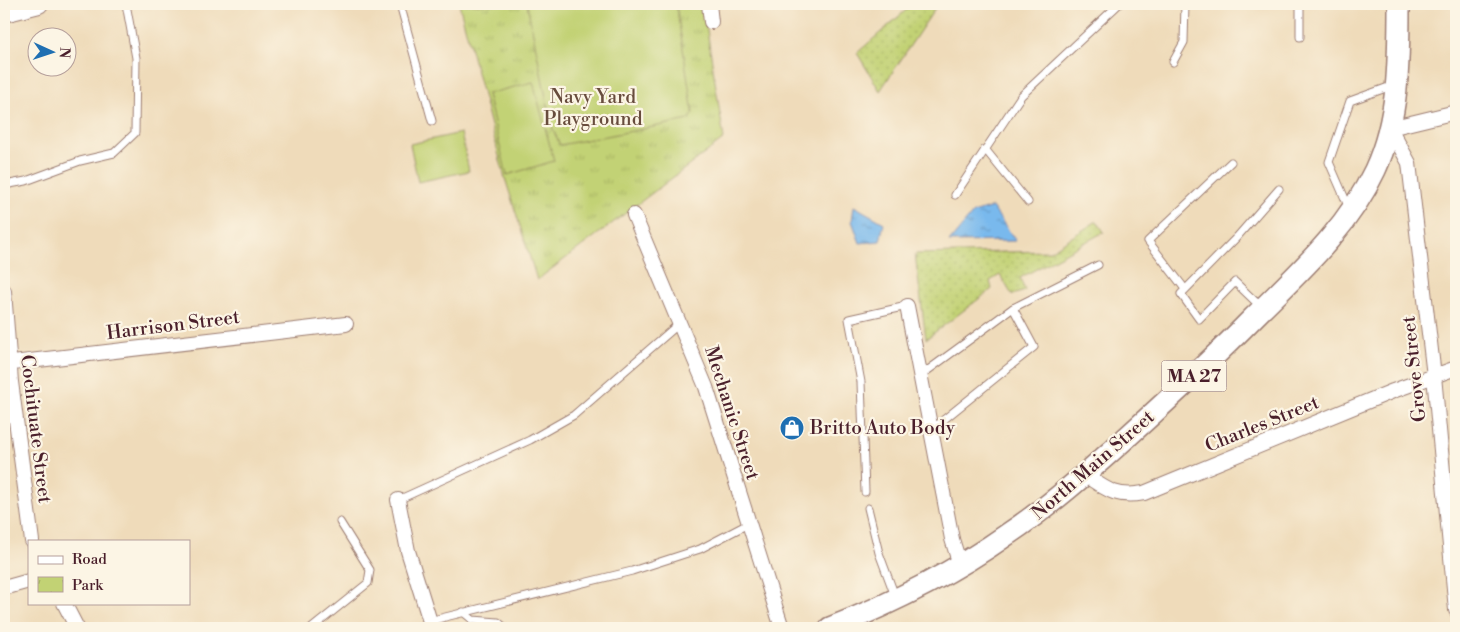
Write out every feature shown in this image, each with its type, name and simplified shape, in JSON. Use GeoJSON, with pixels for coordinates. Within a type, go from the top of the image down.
{"type":"FeatureCollection","features":[{"type":"Feature","properties":{"kind":"main road","name":"North Main Street"},"geometry":{"type":"LineString","coordinates":[[830,628],[897,599],[960,565],[1027,522],[1084,475],[1192,378],[1263,309],[1329,240],[1351,213],[1375,169],[1390,128],[1397,84],[1399,4]]}},
{"type":"Feature","properties":{"kind":"street"},"geometry":{"type":"LineString","coordinates":[[4,13],[36,4]]}},
{"type":"Feature","properties":{"kind":"street"},"geometry":{"type":"LineString","coordinates":[[709,4],[711,22]]}},
{"type":"Feature","properties":{"kind":"street"},"geometry":{"type":"LineString","coordinates":[[1390,128],[1456,112]]}},
{"type":"Feature","properties":{"kind":"street","name":"Grove Street"},"geometry":{"type":"LineString","coordinates":[[1390,128],[1409,163],[1434,376],[1456,610]]}},
{"type":"Feature","properties":{"kind":"street","name":"Mechanic Street"},"geometry":{"type":"LineString","coordinates":[[634,215],[681,322],[718,421],[748,524],[782,628]]}},
{"type":"Feature","properties":{"kind":"street","name":"Cochituate Street"},"geometry":{"type":"LineString","coordinates":[[4,291],[6,364],[32,540]]}},
{"type":"Feature","properties":{"kind":"street"},"geometry":{"type":"LineString","coordinates":[[907,306],[952,539],[960,565]]}},
{"type":"Feature","properties":{"kind":"street","name":"Harrison Street"},"geometry":{"type":"LineString","coordinates":[[6,364],[346,324]]}},
{"type":"Feature","properties":{"kind":"street","name":"Charles Street"},"geometry":{"type":"LineString","coordinates":[[1084,475],[1115,494],[1130,496],[1144,493],[1456,368]]}},
{"type":"Feature","properties":{"kind":"street"},"geometry":{"type":"LineString","coordinates":[[398,500],[408,551],[430,624]]}},
{"type":"Feature","properties":{"kind":"street"},"geometry":{"type":"LineString","coordinates":[[4,588],[28,581]]}},
{"type":"Feature","properties":{"kind":"street"},"geometry":{"type":"LineString","coordinates":[[65,604],[76,626]]}},
{"type":"Feature","properties":{"kind":"lane"},"geometry":{"type":"LineString","coordinates":[[4,185],[26,181],[80,161],[114,153],[135,132],[136,58],[126,4]]}},
{"type":"Feature","properties":{"kind":"lane"},"geometry":{"type":"LineString","coordinates":[[400,4],[432,121]]}},
{"type":"Feature","properties":{"kind":"lane"},"geometry":{"type":"LineString","coordinates":[[955,195],[1020,96],[1119,4]]}},
{"type":"Feature","properties":{"kind":"lane"},"geometry":{"type":"LineString","coordinates":[[1173,62],[1184,42],[1184,4]]}},
{"type":"Feature","properties":{"kind":"lane"},"geometry":{"type":"LineString","coordinates":[[1300,4],[1300,37]]}},
{"type":"Feature","properties":{"kind":"lane"},"geometry":{"type":"LineString","coordinates":[[1351,213],[1329,162],[1350,101],[1397,84]]}},
{"type":"Feature","properties":{"kind":"lane"},"geometry":{"type":"LineString","coordinates":[[985,149],[1028,202]]}},
{"type":"Feature","properties":{"kind":"lane"},"geometry":{"type":"LineString","coordinates":[[1185,289],[1148,241],[1231,162]]}},
{"type":"Feature","properties":{"kind":"lane"},"geometry":{"type":"LineString","coordinates":[[1263,309],[1235,282],[1199,319],[1181,294],[1237,237],[1279,189]]}},
{"type":"Feature","properties":{"kind":"lane"},"geometry":{"type":"LineString","coordinates":[[920,376],[1013,308],[1098,265]]}},
{"type":"Feature","properties":{"kind":"lane"},"geometry":{"type":"LineString","coordinates":[[865,492],[861,382],[849,319],[907,306]]}},
{"type":"Feature","properties":{"kind":"lane"},"geometry":{"type":"LineString","coordinates":[[931,430],[1034,347],[1013,308]]}},
{"type":"Feature","properties":{"kind":"lane"},"geometry":{"type":"LineString","coordinates":[[398,500],[530,440],[574,415],[681,322]]}},
{"type":"Feature","properties":{"kind":"lane"},"geometry":{"type":"LineString","coordinates":[[868,508],[880,553],[897,599]]}},
{"type":"Feature","properties":{"kind":"lane"},"geometry":{"type":"LineString","coordinates":[[312,628],[368,583],[370,570],[340,522]]}},
{"type":"Feature","properties":{"kind":"lane"},"geometry":{"type":"LineString","coordinates":[[430,624],[463,612],[632,571],[700,549],[748,524]]}},
{"type":"Feature","properties":{"kind":"lane"},"geometry":{"type":"LineString","coordinates":[[463,612],[473,620],[498,622],[505,628]]}},
{"type":"Feature","properties":{"kind":"green space","name":"Navy Yard Playground"},"geometry":{"type":"Polygon","coordinates":[[[459,4],[703,4],[724,139],[537,280],[504,175],[459,4]]]}},
{"type":"Feature","properties":{"kind":"green space"},"geometry":{"type":"Polygon","coordinates":[[[527,4],[676,4],[693,113],[689,120],[560,145],[552,127],[527,4]]]}},
{"type":"Feature","properties":{"kind":"green space"},"geometry":{"type":"Polygon","coordinates":[[[913,4],[938,4],[880,91],[857,53],[913,4]]]}},
{"type":"Feature","properties":{"kind":"green space"},"geometry":{"type":"Polygon","coordinates":[[[533,82],[554,161],[507,175],[487,94],[533,82]]]}},
{"type":"Feature","properties":{"kind":"green space"},"geometry":{"type":"Polygon","coordinates":[[[461,133],[469,171],[418,182],[410,144],[461,133]]]}},
{"type":"Feature","properties":{"kind":"green space"},"geometry":{"type":"Polygon","coordinates":[[[1097,221],[1104,232],[1020,278],[1025,291],[1012,295],[1000,275],[990,281],[992,289],[926,339],[915,254],[1050,251],[1097,221]]]}},
{"type":"Feature","properties":{"kind":"water"},"geometry":{"type":"Polygon","coordinates":[[[854,206],[884,223],[880,241],[860,243],[852,221],[854,206]]]}},
{"type":"Feature","properties":{"kind":"water"},"geometry":{"type":"Polygon","coordinates":[[[992,207],[1016,241],[949,242],[973,213],[992,207]]]}},
{"type":"Feature","properties":{"kind":"place","name":"Britto Auto Body"},"geometry":{"type":"Point","coordinates":[792,428]}}]}
